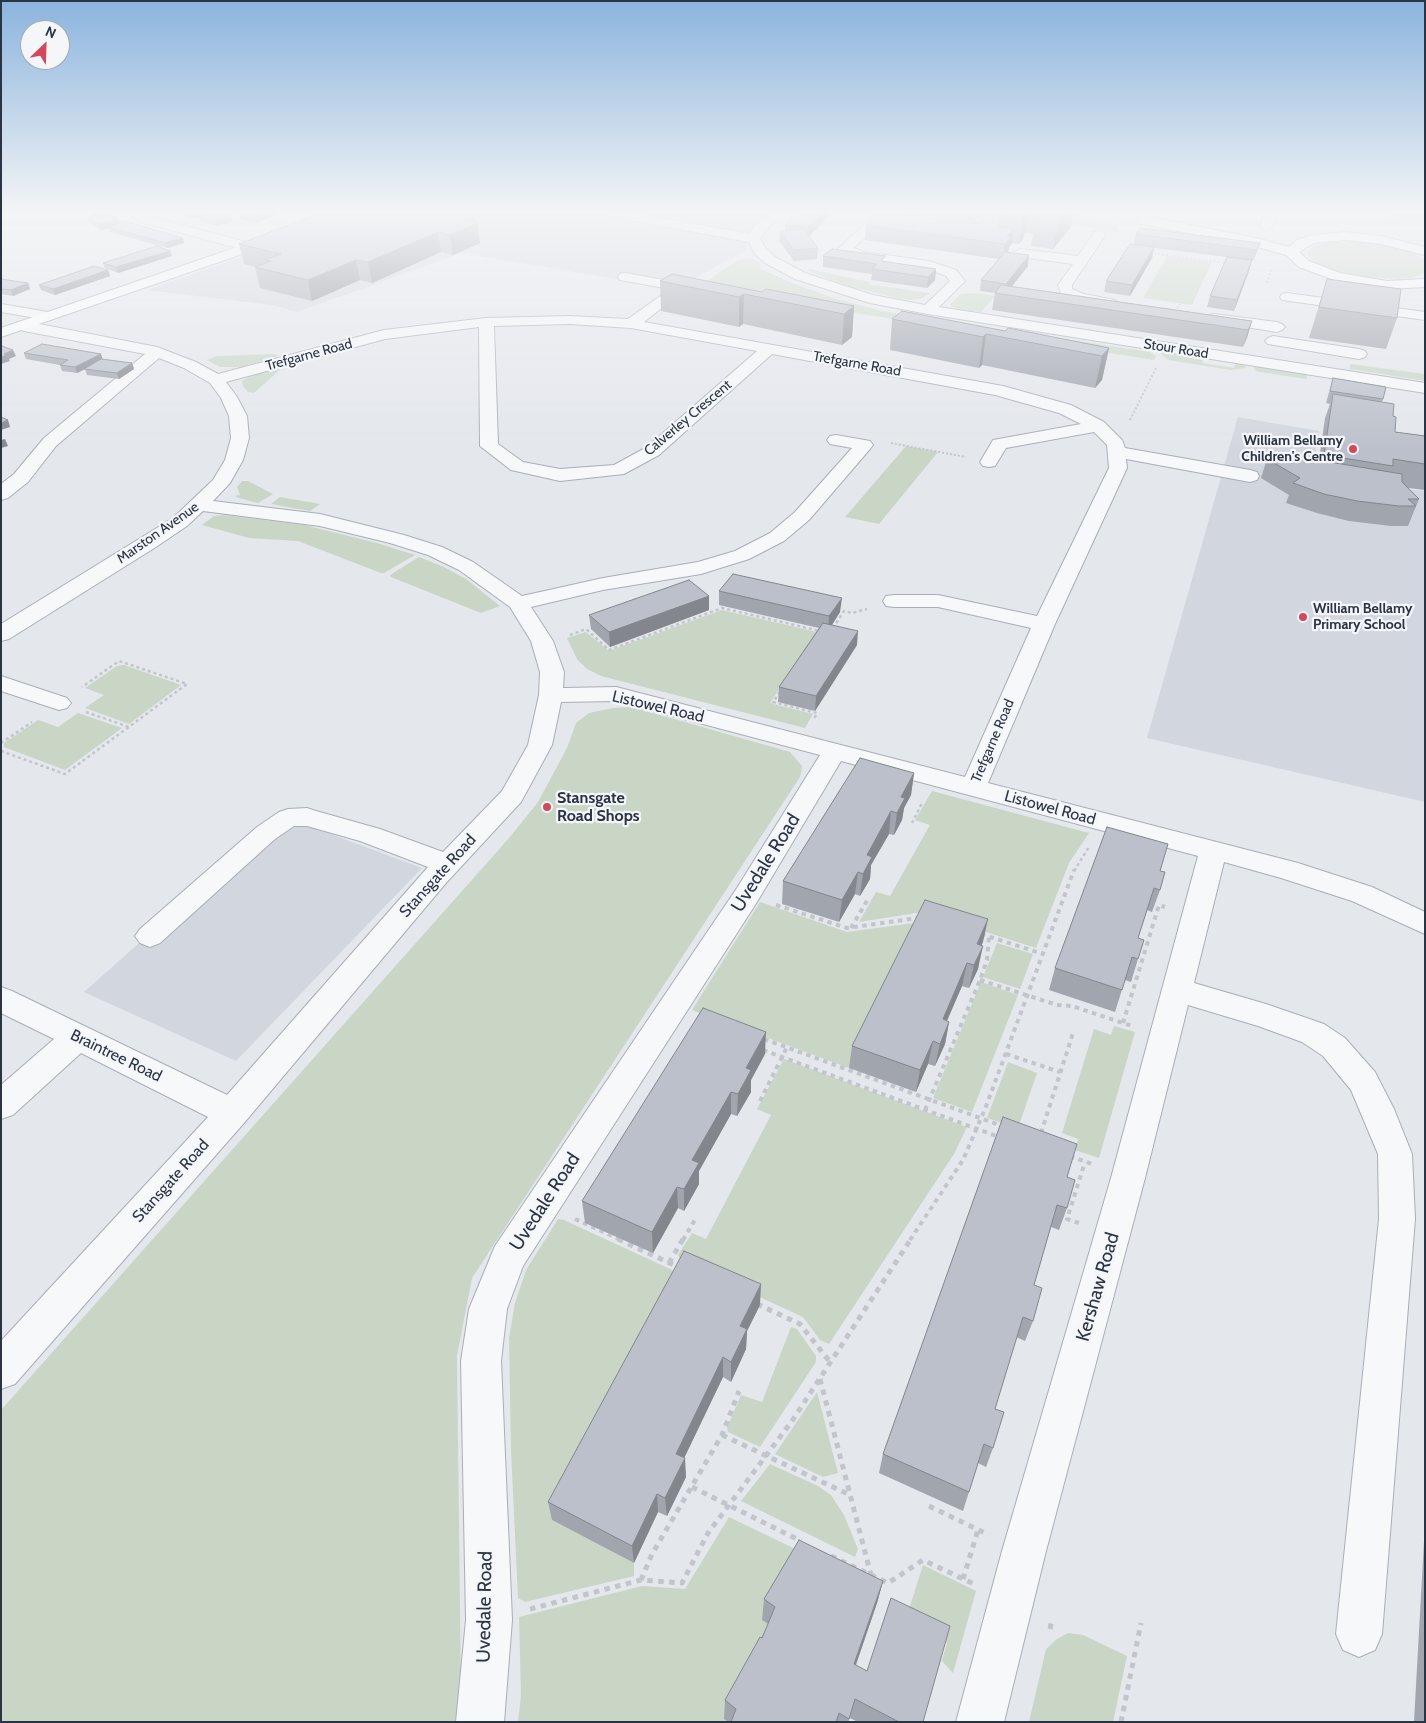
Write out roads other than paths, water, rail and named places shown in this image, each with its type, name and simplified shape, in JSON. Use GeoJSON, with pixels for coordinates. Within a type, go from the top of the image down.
{"type":"FeatureCollection","features":[{"type":"Feature","properties":{"kind":"main road"},"geometry":{"type":"LineString","coordinates":[[1,333],[124,290]]}},
{"type":"Feature","properties":{"kind":"street"},"geometry":{"type":"LineString","coordinates":[[631,324],[677,290]]}},
{"type":"Feature","properties":{"kind":"street","name":"Stour Road"},"geometry":{"type":"LineString","coordinates":[[844,290],[870,299],[981,319],[1425,388]]}},
{"type":"Feature","properties":{"kind":"street"},"geometry":{"type":"LineString","coordinates":[[928,310],[948,290]]}},
{"type":"Feature","properties":{"kind":"street"},"geometry":{"type":"LineString","coordinates":[[1067,290],[1068,293],[1081,298],[1120,304]]}},
{"type":"Feature","properties":{"kind":"street"},"geometry":{"type":"LineString","coordinates":[[1267,363],[1289,290]]}},
{"type":"Feature","properties":{"kind":"street"},"geometry":{"type":"LineString","coordinates":[[1287,297],[1425,316]]}},
{"type":"Feature","properties":{"kind":"street"},"geometry":{"type":"LineString","coordinates":[[1,308],[50,316]]}},
{"type":"Feature","properties":{"kind":"street"},"geometry":{"type":"LineString","coordinates":[[1204,317],[1359,354]]}},
{"type":"Feature","properties":{"kind":"street","name":"Trefgarne Road"},"geometry":{"type":"LineString","coordinates":[[216,380],[384,335],[486,322],[570,320],[631,324],[997,390],[1065,409],[1098,426],[1116,444],[1118,468],[1044,624],[973,788]]}},
{"type":"Feature","properties":{"kind":"street","name":"Calverley Crescent"},"geometry":{"type":"LineString","coordinates":[[486,322],[489,446],[516,466],[560,475],[618,470],[653,451],[770,348]]}},
{"type":"Feature","properties":{"kind":"street","name":"Marston Avenue"},"geometry":{"type":"LineString","coordinates":[[1,634],[149,543],[199,505],[221,483],[234,460],[240,438],[238,416],[229,397],[216,380],[190,365],[157,352],[24,326]]}},
{"type":"Feature","properties":{"kind":"street"},"geometry":{"type":"LineString","coordinates":[[1,494],[21,478],[38,456],[63,431],[157,352]]}},
{"type":"Feature","properties":{"kind":"street"},"geometry":{"type":"LineString","coordinates":[[989,462],[999,444],[1098,426]]}},
{"type":"Feature","properties":{"kind":"street"},"geometry":{"type":"LineString","coordinates":[[518,603],[603,584],[701,568],[742,555],[777,537],[802,516],[864,445],[836,440]]}},
{"type":"Feature","properties":{"kind":"street"},"geometry":{"type":"LineString","coordinates":[[1117,452],[1250,476]]}},
{"type":"Feature","properties":{"kind":"street","name":"Stansgate Road"},"geometry":{"type":"LineString","coordinates":[[1,1370],[232,1113],[447,864],[512,796],[540,746],[551,695],[552,672],[543,644],[518,603],[466,566],[436,551],[397,539],[320,520],[199,505]]}},
{"type":"Feature","properties":{"kind":"street"},"geometry":{"type":"LineString","coordinates":[[894,601],[938,601],[1044,624]]}},
{"type":"Feature","properties":{"kind":"street"},"geometry":{"type":"LineString","coordinates":[[1,683],[59,703]]}},
{"type":"Feature","properties":{"kind":"street","name":"Listowel Road"},"geometry":{"type":"LineString","coordinates":[[551,695],[616,694],[1288,870],[1362,894],[1425,924]]}},
{"type":"Feature","properties":{"kind":"street","name":"Uvedale Road"},"geometry":{"type":"LineString","coordinates":[[480,1722],[489,1620],[482,1352],[488,1309],[508,1258],[747,895],[834,752]]}},
{"type":"Feature","properties":{"kind":"street"},"geometry":{"type":"LineString","coordinates":[[150,936],[266,833],[288,818],[307,817],[370,835],[447,864]]}},
{"type":"Feature","properties":{"kind":"street","name":"Kershaw Road"},"geometry":{"type":"LineString","coordinates":[[980,1722],[1024,1551],[1128,1178],[1213,851]]}},
{"type":"Feature","properties":{"kind":"street"},"geometry":{"type":"LineString","coordinates":[[1178,990],[1266,1016],[1313,1033],[1334,1047],[1363,1081],[1377,1109],[1395,1154],[1398,1219],[1359,1634]]}},
{"type":"Feature","properties":{"kind":"street","name":"Braintree Road"},"geometry":{"type":"LineString","coordinates":[[1,999],[232,1113]]}},
{"type":"Feature","properties":{"kind":"street"},"geometry":{"type":"LineString","coordinates":[[1,1104],[77,1038]]}},
{"type":"Feature","properties":{"kind":"place","name":"William Bellamy Children's Centre"},"geometry":{"type":"Point","coordinates":[1353,449]}},
{"type":"Feature","properties":{"kind":"place","name":"William Bellamy Primary School"},"geometry":{"type":"Point","coordinates":[1303,617]}},
{"type":"Feature","properties":{"kind":"place","name":"Stansgate Road Shops"},"geometry":{"type":"Point","coordinates":[547,807]}}]}
